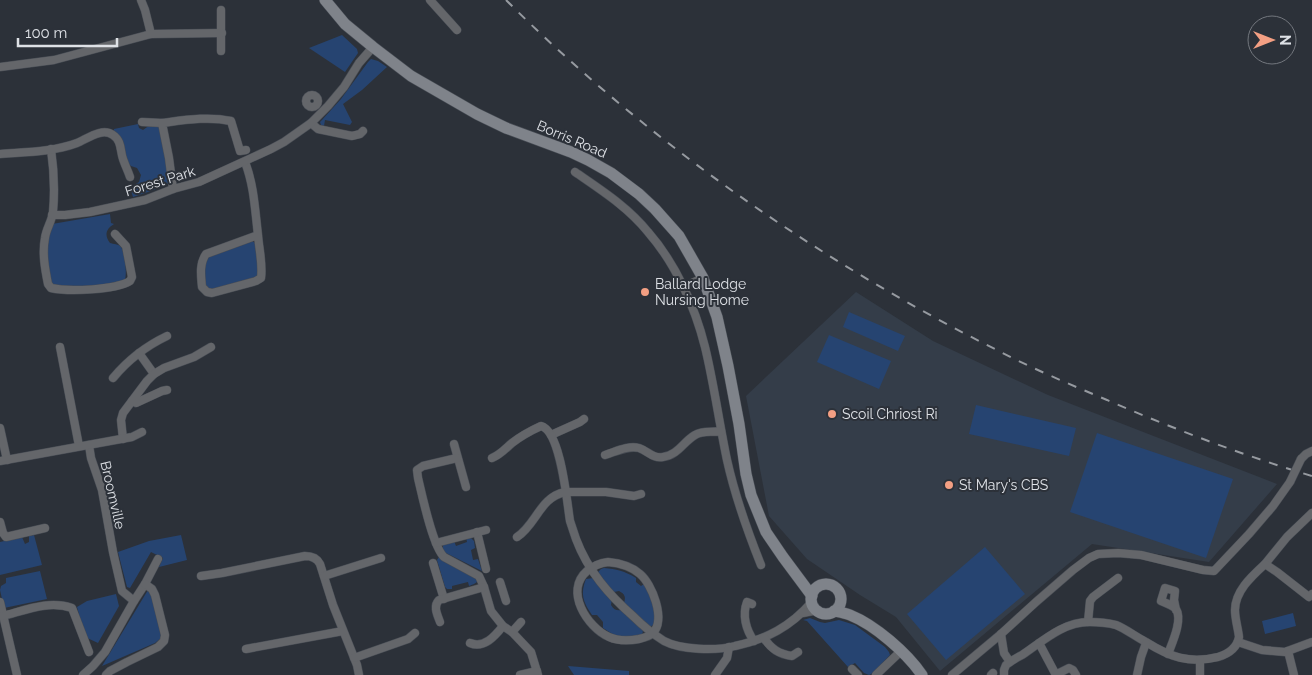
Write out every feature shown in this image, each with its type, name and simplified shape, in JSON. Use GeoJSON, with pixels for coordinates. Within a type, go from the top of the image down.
{"type":"FeatureCollection","features":[{"type":"Feature","properties":{"kind":"street"},"geometry":{"type":"LineString","coordinates":[[141,0],[146,10],[151,34]]}},
{"type":"Feature","properties":{"kind":"street","name":"Borris Road"},"geometry":{"type":"LineString","coordinates":[[324,0],[345,24],[411,76],[477,114],[506,128],[588,160],[622,181],[655,209],[679,236],[703,278],[717,317],[724,344],[751,495],[766,532],[814,603]]}},
{"type":"Feature","properties":{"kind":"street"},"geometry":{"type":"LineString","coordinates":[[430,0],[457,30]]}},
{"type":"Feature","properties":{"kind":"street"},"geometry":{"type":"LineString","coordinates":[[221,10],[221,51]]}},
{"type":"Feature","properties":{"kind":"street"},"geometry":{"type":"LineString","coordinates":[[0,67],[54,60],[151,34],[222,33]]}},
{"type":"Feature","properties":{"kind":"street","name":"Forest Park"},"geometry":{"type":"LineString","coordinates":[[52,215],[78,214],[145,200],[199,182],[284,142],[311,123],[319,108],[344,87],[372,47]]}},
{"type":"Feature","properties":{"kind":"street"},"geometry":{"type":"LineString","coordinates":[[142,122],[162,123],[213,119],[231,121],[240,151],[246,150]]}},
{"type":"Feature","properties":{"kind":"street"},"geometry":{"type":"LineString","coordinates":[[162,123],[173,190]]}},
{"type":"Feature","properties":{"kind":"street"},"geometry":{"type":"LineString","coordinates":[[311,123],[318,129],[352,136],[363,131]]}},
{"type":"Feature","properties":{"kind":"street"},"geometry":{"type":"LineString","coordinates":[[0,154],[51,149],[76,143],[100,132],[109,132],[119,142],[122,158],[130,177]]}},
{"type":"Feature","properties":{"kind":"street"},"geometry":{"type":"LineString","coordinates":[[51,149],[55,188],[52,215],[44,238],[46,271],[48,284],[51,288],[100,289],[128,283],[132,277],[126,246],[115,234]]}},
{"type":"Feature","properties":{"kind":"street"},"geometry":{"type":"LineString","coordinates":[[245,162],[254,197],[262,264],[261,278],[212,293],[207,292],[202,287],[201,267],[202,260],[206,254],[258,235]]}},
{"type":"Feature","properties":{"kind":"street"},"geometry":{"type":"LineString","coordinates":[[575,172],[627,209],[638,220],[660,248],[683,287],[705,346],[731,476],[739,505],[761,565]]}},
{"type":"Feature","properties":{"kind":"street"},"geometry":{"type":"LineString","coordinates":[[683,287],[703,278]]}},
{"type":"Feature","properties":{"kind":"street"},"geometry":{"type":"LineString","coordinates":[[113,378],[139,352],[167,336]]}},
{"type":"Feature","properties":{"kind":"street"},"geometry":{"type":"LineString","coordinates":[[60,347],[78,446]]}},
{"type":"Feature","properties":{"kind":"street"},"geometry":{"type":"LineString","coordinates":[[124,439],[121,420],[123,413],[140,389],[154,374],[178,362],[194,357],[211,347]]}},
{"type":"Feature","properties":{"kind":"street"},"geometry":{"type":"LineString","coordinates":[[139,352],[154,374]]}},
{"type":"Feature","properties":{"kind":"street"},"geometry":{"type":"LineString","coordinates":[[132,402],[136,403],[167,390]]}},
{"type":"Feature","properties":{"kind":"street"},"geometry":{"type":"LineString","coordinates":[[551,435],[584,419]]}},
{"type":"Feature","properties":{"kind":"street"},"geometry":{"type":"LineString","coordinates":[[492,458],[498,456],[510,444],[528,432],[541,426],[546,428],[551,435],[562,468],[571,524],[590,568],[615,600],[665,642],[695,649],[711,649],[729,648],[764,638],[782,629],[803,613],[814,603],[815,589],[826,584],[838,590],[841,597],[859,619]]}},
{"type":"Feature","properties":{"kind":"street"},"geometry":{"type":"LineString","coordinates":[[0,428],[3,460]]}},
{"type":"Feature","properties":{"kind":"street","name":"Broomville"},"geometry":{"type":"LineString","coordinates":[[3,460],[124,439],[142,432]]}},
{"type":"Feature","properties":{"kind":"street"},"geometry":{"type":"LineString","coordinates":[[604,455],[633,447],[640,448],[656,458],[662,458],[673,455],[695,435],[704,432],[721,432]]}},
{"type":"Feature","properties":{"kind":"street"},"geometry":{"type":"LineString","coordinates":[[454,444],[466,487]]}},
{"type":"Feature","properties":{"kind":"street","name":"Broomville"},"geometry":{"type":"LineString","coordinates":[[89,445],[91,458],[102,490],[122,591],[134,601]]}},
{"type":"Feature","properties":{"kind":"street"},"geometry":{"type":"LineString","coordinates":[[952,675],[1073,570],[1098,554],[1141,555],[1202,570],[1214,571],[1273,506],[1290,482],[1301,459],[1312,451]]}},
{"type":"Feature","properties":{"kind":"street"},"geometry":{"type":"LineString","coordinates":[[458,458],[423,466],[417,470],[436,542],[440,553],[444,557],[480,576],[491,611],[530,652],[537,673],[520,675]]}},
{"type":"Feature","properties":{"kind":"street"},"geometry":{"type":"LineString","coordinates":[[517,537],[545,504],[559,493],[606,492],[634,496],[641,494]]}},
{"type":"Feature","properties":{"kind":"street"},"geometry":{"type":"LineString","coordinates":[[1004,675],[1006,665],[1050,635],[1061,629],[1088,622],[1116,625],[1146,643],[1183,659],[1200,660],[1227,653],[1238,642],[1235,607],[1241,589],[1287,537],[1312,513]]}},
{"type":"Feature","properties":{"kind":"street"},"geometry":{"type":"LineString","coordinates":[[0,522],[6,537],[45,528]]}},
{"type":"Feature","properties":{"kind":"street"},"geometry":{"type":"LineString","coordinates":[[436,542],[486,530]]}},
{"type":"Feature","properties":{"kind":"street"},"geometry":{"type":"LineString","coordinates":[[476,532],[486,569]]}},
{"type":"Feature","properties":{"kind":"street"},"geometry":{"type":"LineString","coordinates":[[201,576],[310,556],[318,560],[359,675]]}},
{"type":"Feature","properties":{"kind":"street"},"geometry":{"type":"LineString","coordinates":[[324,576],[381,558]]}},
{"type":"Feature","properties":{"kind":"street"},"geometry":{"type":"LineString","coordinates":[[83,675],[105,652],[158,559]]}},
{"type":"Feature","properties":{"kind":"street"},"geometry":{"type":"LineString","coordinates":[[434,563],[444,599]]}},
{"type":"Feature","properties":{"kind":"street"},"geometry":{"type":"LineString","coordinates":[[600,563],[617,563],[634,570],[644,578],[653,593],[657,610],[658,621],[653,633],[638,639],[629,640],[609,637],[604,634],[590,622],[580,606],[578,586],[584,574],[590,568],[600,563]]}},
{"type":"Feature","properties":{"kind":"street"},"geometry":{"type":"LineString","coordinates":[[1265,564],[1311,598]]}},
{"type":"Feature","properties":{"kind":"street","name":"Borris Road"},"geometry":{"type":"LineString","coordinates":[[792,569],[822,585]]}},
{"type":"Feature","properties":{"kind":"street"},"geometry":{"type":"LineString","coordinates":[[1088,622],[1090,601],[1118,578]]}},
{"type":"Feature","properties":{"kind":"street"},"geometry":{"type":"LineString","coordinates":[[488,599],[505,598],[500,582]]}},
{"type":"Feature","properties":{"kind":"street"},"geometry":{"type":"LineString","coordinates":[[106,675],[119,666],[158,647],[164,641],[165,635],[155,595],[152,588],[145,584]]}},
{"type":"Feature","properties":{"kind":"street"},"geometry":{"type":"LineString","coordinates":[[440,622],[436,605],[439,600],[484,587]]}},
{"type":"Feature","properties":{"kind":"street"},"geometry":{"type":"LineString","coordinates":[[814,603],[824,613],[831,613],[840,605],[841,597]]}},
{"type":"Feature","properties":{"kind":"street"},"geometry":{"type":"LineString","coordinates":[[0,602],[17,675]]}},
{"type":"Feature","properties":{"kind":"street"},"geometry":{"type":"LineString","coordinates":[[752,604],[747,602],[744,612],[747,626],[754,641]]}},
{"type":"Feature","properties":{"kind":"street"},"geometry":{"type":"LineString","coordinates":[[3,616],[49,604],[62,604],[72,608],[89,652]]}},
{"type":"Feature","properties":{"kind":"street"},"geometry":{"type":"LineString","coordinates":[[1168,654],[1178,623],[1176,610]]}},
{"type":"Feature","properties":{"kind":"street"},"geometry":{"type":"LineString","coordinates":[[834,611],[859,619],[880,634],[901,651],[922,675]]}},
{"type":"Feature","properties":{"kind":"street"},"geometry":{"type":"LineString","coordinates":[[512,632],[521,622]]}},
{"type":"Feature","properties":{"kind":"street"},"geometry":{"type":"LineString","coordinates":[[470,643],[479,645],[485,643],[504,626]]}},
{"type":"Feature","properties":{"kind":"street"},"geometry":{"type":"LineString","coordinates":[[246,649],[344,631]]}},
{"type":"Feature","properties":{"kind":"street"},"geometry":{"type":"LineString","coordinates":[[354,658],[408,639],[415,633]]}},
{"type":"Feature","properties":{"kind":"street"},"geometry":{"type":"LineString","coordinates":[[1001,634],[1004,653],[1010,662]]}},
{"type":"Feature","properties":{"kind":"street"},"geometry":{"type":"LineString","coordinates":[[764,638],[768,646],[778,653],[792,656],[798,652]]}},
{"type":"Feature","properties":{"kind":"street"},"geometry":{"type":"LineString","coordinates":[[1238,642],[1262,650],[1277,652],[1288,651],[1312,642]]}},
{"type":"Feature","properties":{"kind":"street"},"geometry":{"type":"LineString","coordinates":[[1039,643],[1057,674],[1069,668],[1076,675]]}},
{"type":"Feature","properties":{"kind":"street"},"geometry":{"type":"LineString","coordinates":[[1137,675],[1146,643]]}},
{"type":"Feature","properties":{"kind":"street"},"geometry":{"type":"LineString","coordinates":[[715,675],[727,658],[729,648]]}},
{"type":"Feature","properties":{"kind":"street"},"geometry":{"type":"LineString","coordinates":[[876,675],[901,651]]}},
{"type":"Feature","properties":{"kind":"street"},"geometry":{"type":"LineString","coordinates":[[1288,651],[1294,675]]}},
{"type":"Feature","properties":{"kind":"street"},"geometry":{"type":"LineString","coordinates":[[1200,660],[1200,675]]}},
{"type":"Feature","properties":{"kind":"street"},"geometry":{"type":"LineString","coordinates":[[852,669],[858,675]]}},
{"type":"Feature","properties":{"kind":"shaded area"},"geometry":{"type":"Polygon","coordinates":[[[342,35],[357,49],[358,53],[345,72],[309,48],[342,35]]]}},
{"type":"Feature","properties":{"kind":"shaded area"},"geometry":{"type":"Polygon","coordinates":[[[371,59],[387,67],[362,90],[343,104],[352,122],[350,125],[325,120],[324,126],[321,125],[320,122],[341,99],[371,59]]]}},
{"type":"Feature","properties":{"kind":"shaded area"},"geometry":{"type":"Polygon","coordinates":[[[138,124],[139,128],[143,130],[150,125],[159,126],[169,178],[166,185],[133,197],[130,187],[139,182],[141,175],[137,168],[131,166],[126,161],[123,142],[114,129],[138,124]]]}},
{"type":"Feature","properties":{"kind":"shaded area"},"geometry":{"type":"Polygon","coordinates":[[[110,214],[111,223],[114,224],[109,228],[107,237],[110,243],[121,247],[125,263],[125,279],[103,285],[82,287],[57,287],[51,284],[47,240],[52,224],[110,214]]]}},
{"type":"Feature","properties":{"kind":"shaded area"},"geometry":{"type":"Polygon","coordinates":[[[252,241],[257,244],[259,263],[257,276],[254,279],[214,290],[207,288],[204,272],[209,257],[252,241]]]}},
{"type":"Feature","properties":{"kind":"shaded area"},"geometry":{"type":"Polygon","coordinates":[[[856,292],[933,341],[1048,395],[1277,484],[1209,562],[1092,544],[940,671],[896,617],[807,559],[769,516],[746,396],[856,292]]]}},
{"type":"Feature","properties":{"kind":"shaded area"},"geometry":{"type":"Polygon","coordinates":[[[849,312],[905,336],[898,351],[843,327],[849,312]]]}},
{"type":"Feature","properties":{"kind":"shaded area"},"geometry":{"type":"Polygon","coordinates":[[[829,335],[891,361],[879,389],[817,362],[829,335]]]}},
{"type":"Feature","properties":{"kind":"shaded area"},"geometry":{"type":"Polygon","coordinates":[[[976,405],[1076,428],[1069,456],[969,434],[976,405]]]}},
{"type":"Feature","properties":{"kind":"shaded area"},"geometry":{"type":"Polygon","coordinates":[[[1097,433],[1233,479],[1206,558],[1070,512],[1097,433]]]}},
{"type":"Feature","properties":{"kind":"shaded area"},"geometry":{"type":"Polygon","coordinates":[[[34,535],[42,565],[0,575],[0,542],[22,537],[25,544],[29,542],[29,536],[34,535]]]}},
{"type":"Feature","properties":{"kind":"shaded area"},"geometry":{"type":"Polygon","coordinates":[[[181,535],[187,560],[159,567],[163,558],[151,552],[130,588],[127,587],[118,552],[149,541],[181,535]]]}},
{"type":"Feature","properties":{"kind":"shaded area"},"geometry":{"type":"Polygon","coordinates":[[[466,537],[474,541],[475,548],[471,550],[473,560],[478,559],[482,571],[444,552],[443,544],[454,541],[456,546],[467,542],[466,537]]]}},
{"type":"Feature","properties":{"kind":"shaded area"},"geometry":{"type":"Polygon","coordinates":[[[985,547],[1025,594],[946,660],[907,614],[985,547]]]}},
{"type":"Feature","properties":{"kind":"shaded area"},"geometry":{"type":"Polygon","coordinates":[[[439,557],[477,578],[477,582],[469,586],[468,582],[452,586],[452,589],[447,589],[437,560],[439,557]]]}},
{"type":"Feature","properties":{"kind":"shaded area"},"geometry":{"type":"Polygon","coordinates":[[[604,568],[628,574],[636,578],[636,582],[641,586],[644,584],[646,586],[652,600],[656,623],[650,627],[624,603],[624,595],[619,591],[614,592],[601,578],[598,572],[604,568]]]}},
{"type":"Feature","properties":{"kind":"shaded area"},"geometry":{"type":"Polygon","coordinates":[[[40,571],[47,599],[4,608],[0,590],[1,586],[6,583],[6,578],[40,571]]]}},
{"type":"Feature","properties":{"kind":"shaded area"},"geometry":{"type":"Polygon","coordinates":[[[593,578],[612,599],[611,605],[613,608],[622,610],[643,630],[642,637],[617,637],[603,628],[603,622],[597,615],[592,615],[586,606],[583,594],[586,579],[593,578]]]}},
{"type":"Feature","properties":{"kind":"shaded area"},"geometry":{"type":"Polygon","coordinates":[[[148,590],[153,596],[161,634],[160,639],[155,643],[102,666],[148,590]]]}},
{"type":"Feature","properties":{"kind":"shaded area"},"geometry":{"type":"Polygon","coordinates":[[[116,594],[119,606],[98,643],[85,637],[77,607],[87,601],[116,594]]]}},
{"type":"Feature","properties":{"kind":"shaded area"},"geometry":{"type":"Polygon","coordinates":[[[1293,613],[1296,626],[1265,634],[1262,621],[1293,613]]]}},
{"type":"Feature","properties":{"kind":"shaded area"},"geometry":{"type":"Polygon","coordinates":[[[810,618],[825,623],[839,620],[855,625],[885,647],[890,655],[869,675],[864,673],[855,663],[848,667],[807,621],[803,620],[810,618]]]}},
{"type":"Feature","properties":{"kind":"shaded area"},"geometry":{"type":"Polygon","coordinates":[[[568,666],[629,671],[629,675],[574,675],[568,666]]]}},
{"type":"Feature","properties":{"kind":"railway"},"geometry":{"type":"LineString","coordinates":[[506,0],[560,52],[616,101],[675,148],[736,194],[863,277],[929,314],[1050,376],[1183,431],[1312,476]]}},
{"type":"Feature","properties":{"kind":"place","name":"Ballard Lodge Nursing Home"},"geometry":{"type":"Point","coordinates":[645,292]}},
{"type":"Feature","properties":{"kind":"place","name":"Scoil Chriost Ri"},"geometry":{"type":"Point","coordinates":[832,414]}},
{"type":"Feature","properties":{"kind":"place","name":"St Mary's CBS"},"geometry":{"type":"Point","coordinates":[949,485]}}]}
